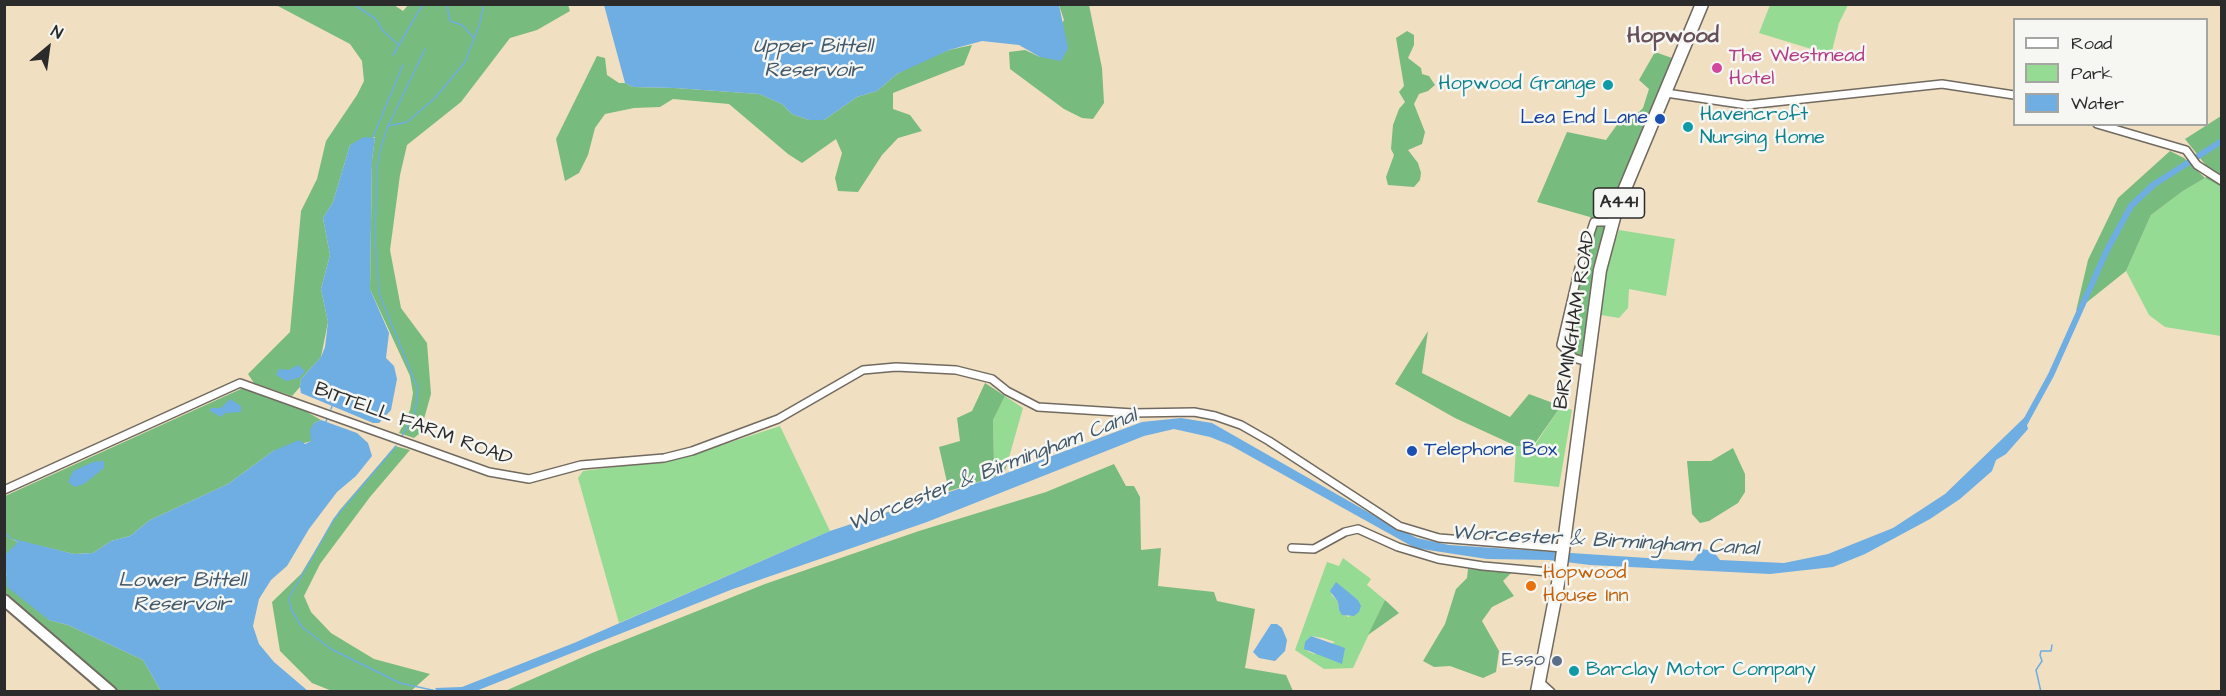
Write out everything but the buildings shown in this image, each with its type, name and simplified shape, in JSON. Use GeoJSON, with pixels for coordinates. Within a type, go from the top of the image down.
{"type":"FeatureCollection","features":[{"type":"Feature","properties":{"kind":"highway","name":"BIRMINGHAM ROAD"},"geometry":{"type":"LineString","coordinates":[[1563,549],[1600,270],[1613,222],[1702,4]]}},
{"type":"Feature","properties":{"kind":"highway","name":"A441"},"geometry":{"type":"LineString","coordinates":[[1538,687],[1563,549]]}},
{"type":"Feature","properties":{"kind":"main road"},"geometry":{"type":"LineString","coordinates":[[4,600],[111,692]]}},
{"type":"Feature","properties":{"kind":"street"},"geometry":{"type":"LineString","coordinates":[[1666,93],[1747,105],[1942,84],[2013,95]]}},
{"type":"Feature","properties":{"kind":"street"},"geometry":{"type":"LineString","coordinates":[[2104,126],[2186,150],[2197,165],[2222,181]]}},
{"type":"Feature","properties":{"kind":"street"},"geometry":{"type":"LineString","coordinates":[[1587,362],[1574,358],[1561,345],[1579,268],[1594,222],[1613,222]]}},
{"type":"Feature","properties":{"kind":"street","name":"BITTELL FARM ROAD"},"geometry":{"type":"LineString","coordinates":[[4,490],[240,383],[489,472],[529,480],[581,465],[664,458],[692,451],[778,419],[863,370],[896,367],[956,370],[992,379],[1007,391],[1038,407],[1133,413],[1194,412],[1215,416],[1241,425],[1269,441],[1399,526],[1439,538],[1563,549]]}},
{"type":"Feature","properties":{"kind":"street"},"geometry":{"type":"LineString","coordinates":[[1292,548],[1314,549],[1345,532],[1358,529],[1398,547],[1438,559],[1560,570]]}},
{"type":"Feature","properties":{"kind":"street"},"geometry":{"type":"LineString","coordinates":[[1538,687],[1551,692]]}},
{"type":"Feature","properties":{"kind":"green space"},"geometry":{"type":"Polygon","coordinates":[[[409,4],[568,5],[570,11],[537,30],[510,38],[461,102],[407,145],[400,175],[390,250],[401,308],[427,343],[431,394],[420,433],[414,438],[399,433],[410,410],[413,393],[410,376],[370,289],[372,160],[375,137],[350,145],[333,202],[323,218],[330,255],[321,289],[328,322],[321,357],[301,379],[300,387],[292,396],[254,383],[248,374],[290,332],[301,211],[317,179],[326,141],[364,81],[362,61],[350,44],[276,5],[394,5],[403,11],[409,4]]]}},
{"type":"Feature","properties":{"kind":"green space"},"geometry":{"type":"Polygon","coordinates":[[[1059,5],[1089,5],[1102,68],[1104,103],[1093,119],[1082,118],[1064,109],[1010,69],[1009,52],[1025,50],[1040,57],[1064,20],[1059,5]]]}},
{"type":"Feature","properties":{"kind":"green space"},"geometry":{"type":"Polygon","coordinates":[[[1770,5],[1848,5],[1839,23],[1831,55],[1759,33],[1770,5]]]}},
{"type":"Feature","properties":{"kind":"green space"},"geometry":{"type":"Polygon","coordinates":[[[1407,31],[1414,35],[1414,45],[1408,58],[1421,68],[1422,74],[1429,76],[1435,85],[1419,94],[1414,104],[1425,132],[1422,144],[1408,150],[1418,163],[1421,173],[1420,180],[1414,187],[1388,185],[1386,177],[1394,155],[1391,149],[1393,125],[1399,109],[1405,102],[1399,92],[1404,86],[1396,38],[1407,31]]]}},
{"type":"Feature","properties":{"kind":"green space"},"geometry":{"type":"Polygon","coordinates":[[[972,45],[964,65],[893,93],[893,109],[910,115],[922,131],[898,138],[882,155],[858,192],[838,191],[835,178],[842,153],[836,139],[802,163],[788,154],[729,104],[673,99],[660,107],[634,108],[605,114],[595,128],[588,155],[579,173],[565,181],[556,139],[597,56],[605,58],[607,75],[619,83],[633,87],[759,94],[782,104],[792,114],[809,120],[824,120],[857,97],[877,91],[897,74],[924,60],[949,50],[972,45]]]}},
{"type":"Feature","properties":{"kind":"green space"},"geometry":{"type":"Polygon","coordinates":[[[1655,52],[1672,58],[1630,164],[1597,267],[1581,357],[1565,346],[1578,283],[1595,226],[1590,217],[1537,202],[1567,132],[1606,140],[1619,122],[1631,120],[1643,108],[1649,89],[1639,80],[1655,52]]]}},
{"type":"Feature","properties":{"kind":"green space"},"geometry":{"type":"Polygon","coordinates":[[[2221,116],[2221,187],[2205,178],[2211,172],[2185,139],[2221,116]]]}},
{"type":"Feature","properties":{"kind":"green space"},"geometry":{"type":"Polygon","coordinates":[[[2170,151],[2184,158],[2205,178],[2151,215],[2126,271],[2076,311],[2088,260],[2118,198],[2170,151]]]}},
{"type":"Feature","properties":{"kind":"green space"},"geometry":{"type":"Polygon","coordinates":[[[2205,178],[2221,187],[2221,336],[2165,327],[2149,315],[2126,271],[2151,215],[2205,178]]]}},
{"type":"Feature","properties":{"kind":"green space"},"geometry":{"type":"Polygon","coordinates":[[[1619,230],[1675,239],[1666,296],[1629,289],[1628,308],[1619,318],[1601,315],[1608,260],[1619,230]]]}},
{"type":"Feature","properties":{"kind":"green space"},"geometry":{"type":"Polygon","coordinates":[[[1428,331],[1422,373],[1510,417],[1529,394],[1561,406],[1533,446],[1516,446],[1455,418],[1395,384],[1428,331]]]}},
{"type":"Feature","properties":{"kind":"green space"},"geometry":{"type":"Polygon","coordinates":[[[985,383],[1005,396],[993,420],[994,465],[1008,461],[1004,474],[949,491],[939,447],[960,441],[957,418],[972,411],[985,383]]]}},
{"type":"Feature","properties":{"kind":"green space"},"geometry":{"type":"Polygon","coordinates":[[[243,388],[300,408],[321,420],[314,423],[311,430],[312,441],[273,451],[228,484],[150,520],[130,536],[111,541],[93,553],[74,554],[11,539],[18,542],[17,545],[5,555],[5,496],[243,388]]]}},
{"type":"Feature","properties":{"kind":"green space"},"geometry":{"type":"Polygon","coordinates":[[[1005,396],[1023,408],[1008,461],[994,466],[993,420],[1005,396]]]}},
{"type":"Feature","properties":{"kind":"green space"},"geometry":{"type":"Polygon","coordinates":[[[1561,406],[1572,410],[1559,487],[1514,482],[1516,446],[1534,446],[1561,406]]]}},
{"type":"Feature","properties":{"kind":"green space"},"geometry":{"type":"Polygon","coordinates":[[[780,426],[830,531],[619,623],[578,478],[583,471],[679,459],[780,426]]]}},
{"type":"Feature","properties":{"kind":"green space"},"geometry":{"type":"Polygon","coordinates":[[[395,446],[410,450],[370,497],[320,564],[304,596],[311,612],[331,633],[374,659],[430,674],[411,691],[332,691],[312,683],[280,651],[272,602],[301,574],[339,511],[395,446]]]}},
{"type":"Feature","properties":{"kind":"green space"},"geometry":{"type":"Polygon","coordinates":[[[1733,448],[1745,474],[1745,492],[1738,503],[1709,521],[1700,523],[1692,514],[1687,461],[1711,461],[1733,448]]]}},
{"type":"Feature","properties":{"kind":"green space"},"geometry":{"type":"Polygon","coordinates":[[[1114,464],[1126,486],[1134,486],[1140,497],[1141,550],[1161,548],[1158,586],[1214,592],[1217,601],[1255,609],[1245,668],[1286,675],[1293,691],[505,691],[592,653],[765,584],[919,531],[1046,492],[1114,464]]]}},
{"type":"Feature","properties":{"kind":"green space"},"geometry":{"type":"Polygon","coordinates":[[[1343,558],[1371,579],[1367,585],[1385,600],[1353,668],[1324,669],[1295,650],[1327,562],[1339,566],[1343,558]],[[1331,594],[1338,602],[1339,610],[1348,617],[1359,612],[1358,600],[1350,594],[1331,594]],[[1311,636],[1307,651],[1314,654],[1335,642],[1323,638],[1311,636]]]}},
{"type":"Feature","properties":{"kind":"green space"},"geometry":{"type":"Polygon","coordinates":[[[4,565],[6,575],[49,620],[68,625],[143,660],[161,691],[115,691],[109,682],[5,592],[4,565]]]}},
{"type":"Feature","properties":{"kind":"green space"},"geometry":{"type":"Polygon","coordinates":[[[1468,569],[1512,572],[1503,581],[1514,596],[1492,607],[1482,621],[1499,651],[1496,672],[1483,678],[1450,666],[1434,667],[1423,661],[1445,624],[1456,589],[1467,578],[1468,569]]]}},
{"type":"Feature","properties":{"kind":"green space"},"geometry":{"type":"Polygon","coordinates":[[[1385,600],[1399,613],[1368,635],[1385,600]]]}},
{"type":"Feature","properties":{"kind":"water","name":"Upper Bittell Reservoir"},"geometry":{"type":"Polygon","coordinates":[[[604,5],[1059,5],[1068,48],[1061,61],[1040,57],[1019,45],[982,41],[949,50],[897,74],[877,91],[857,97],[824,120],[809,120],[792,114],[782,104],[759,94],[633,87],[625,83],[604,5]]]}},
{"type":"Feature","properties":{"kind":"water"},"geometry":{"type":"Polygon","coordinates":[[[364,137],[375,138],[372,160],[370,289],[389,333],[386,358],[394,366],[397,379],[391,410],[379,423],[373,423],[301,393],[300,387],[301,379],[321,357],[325,347],[328,322],[321,289],[330,255],[323,218],[333,202],[350,145],[364,137]]]}},
{"type":"Feature","properties":{"kind":"water"},"geometry":{"type":"Polygon","coordinates":[[[298,365],[305,371],[299,378],[286,381],[276,375],[279,369],[289,370],[298,365]]]}},
{"type":"Feature","properties":{"kind":"water"},"geometry":{"type":"Polygon","coordinates":[[[230,399],[241,406],[241,412],[225,413],[221,417],[210,411],[211,408],[221,408],[230,399]]]}},
{"type":"Feature","properties":{"kind":"water"},"geometry":{"type":"Polygon","coordinates":[[[2025,417],[2028,429],[2006,454],[1996,460],[1992,471],[1960,499],[1930,519],[1865,554],[1833,567],[1770,574],[1590,565],[1549,560],[1487,559],[1415,548],[1230,445],[1210,437],[1174,429],[1144,436],[927,522],[733,589],[476,691],[437,691],[435,688],[462,687],[574,643],[830,531],[1004,474],[1142,422],[1181,418],[1212,423],[1417,538],[1449,545],[1693,561],[1702,549],[1713,551],[1720,560],[1784,563],[1828,554],[1893,528],[1945,494],[2025,417]]]}},
{"type":"Feature","properties":{"kind":"water","name":"Lower Bittell Reservoir"},"geometry":{"type":"Polygon","coordinates":[[[321,420],[357,433],[368,443],[372,456],[356,476],[337,492],[309,529],[287,566],[271,580],[259,599],[253,626],[259,644],[274,662],[308,691],[161,691],[143,660],[68,625],[49,620],[7,587],[5,555],[18,542],[10,538],[74,554],[93,553],[111,541],[130,536],[150,520],[228,484],[273,451],[299,440],[305,444],[311,441],[310,430],[314,423],[321,420]]]}},
{"type":"Feature","properties":{"kind":"water"},"geometry":{"type":"Polygon","coordinates":[[[104,461],[104,468],[84,484],[75,487],[68,482],[73,471],[93,462],[104,461]]]}},
{"type":"Feature","properties":{"kind":"water"},"geometry":{"type":"Polygon","coordinates":[[[1336,582],[1358,600],[1361,606],[1359,612],[1354,616],[1342,615],[1339,610],[1338,602],[1330,591],[1336,582]]]}},
{"type":"Feature","properties":{"kind":"water"},"geometry":{"type":"Polygon","coordinates":[[[1271,624],[1277,624],[1282,628],[1287,640],[1285,651],[1275,661],[1259,658],[1253,652],[1271,624]]]}},
{"type":"Feature","properties":{"kind":"water"},"geometry":{"type":"Polygon","coordinates":[[[1311,636],[1345,648],[1342,664],[1304,649],[1305,642],[1311,636]]]}},
{"type":"Feature","properties":{"kind":"waterway"},"geometry":{"type":"LineString","coordinates":[[353,4],[376,19],[383,31],[399,45]]}},
{"type":"Feature","properties":{"kind":"waterway"},"geometry":{"type":"LineString","coordinates":[[393,55],[423,4]]}},
{"type":"Feature","properties":{"kind":"waterway"},"geometry":{"type":"LineString","coordinates":[[447,4],[450,21],[462,25],[474,38]]}},
{"type":"Feature","properties":{"kind":"waterway"},"geometry":{"type":"LineString","coordinates":[[402,436],[415,412],[418,389],[379,293],[375,240],[377,167],[388,126],[407,122],[435,98],[465,62],[480,23],[484,4]]}},
{"type":"Feature","properties":{"kind":"waterway"},"geometry":{"type":"LineString","coordinates":[[388,126],[425,49]]}},
{"type":"Feature","properties":{"kind":"waterway"},"geometry":{"type":"LineString","coordinates":[[373,137],[403,65]]}},
{"type":"Feature","properties":{"kind":"waterway","name":"Worcester & Birmingham Canal"},"geometry":{"type":"LineString","coordinates":[[2022,428],[2051,375],[2107,250],[2131,206],[2153,185],[2222,141]]}},
{"type":"Feature","properties":{"kind":"waterway"},"geometry":{"type":"LineString","coordinates":[[326,422],[327,418]]}},
{"type":"Feature","properties":{"kind":"waterway"},"geometry":{"type":"LineString","coordinates":[[396,446],[334,519],[289,598],[291,609],[302,627],[331,649],[400,683],[441,692]]}},
{"type":"Feature","properties":{"kind":"waterway"},"geometry":{"type":"LineString","coordinates":[[4,532],[10,538]]}},
{"type":"Feature","properties":{"kind":"waterway"},"geometry":{"type":"LineString","coordinates":[[2041,692],[2036,670],[2042,661],[2041,651],[2051,651],[2052,645]]}},
{"type":"Feature","properties":{"kind":"place","name":"The Westmead Hotel"},"geometry":{"type":"Point","coordinates":[1717,68]}},
{"type":"Feature","properties":{"kind":"place","name":"Hopwood Grange"},"geometry":{"type":"Point","coordinates":[1608,85]}},
{"type":"Feature","properties":{"kind":"place","name":"Lea End Lane"},"geometry":{"type":"Point","coordinates":[1660,119]}},
{"type":"Feature","properties":{"kind":"place","name":"Havencroft Nursing Home"},"geometry":{"type":"Point","coordinates":[1688,127]}},
{"type":"Feature","properties":{"kind":"place","name":"Telephone Box"},"geometry":{"type":"Point","coordinates":[1412,451]}},
{"type":"Feature","properties":{"kind":"place","name":"Hopwood House Inn"},"geometry":{"type":"Point","coordinates":[1531,586]}},
{"type":"Feature","properties":{"kind":"place","name":"Esso"},"geometry":{"type":"Point","coordinates":[1557,661]}},
{"type":"Feature","properties":{"kind":"place","name":"Barclay Motor Company"},"geometry":{"type":"Point","coordinates":[1574,671]}},
{"type":"Feature","properties":{"kind":"district","name":"Hopwood"},"geometry":{"type":"Point","coordinates":[1673,37]}}]}
